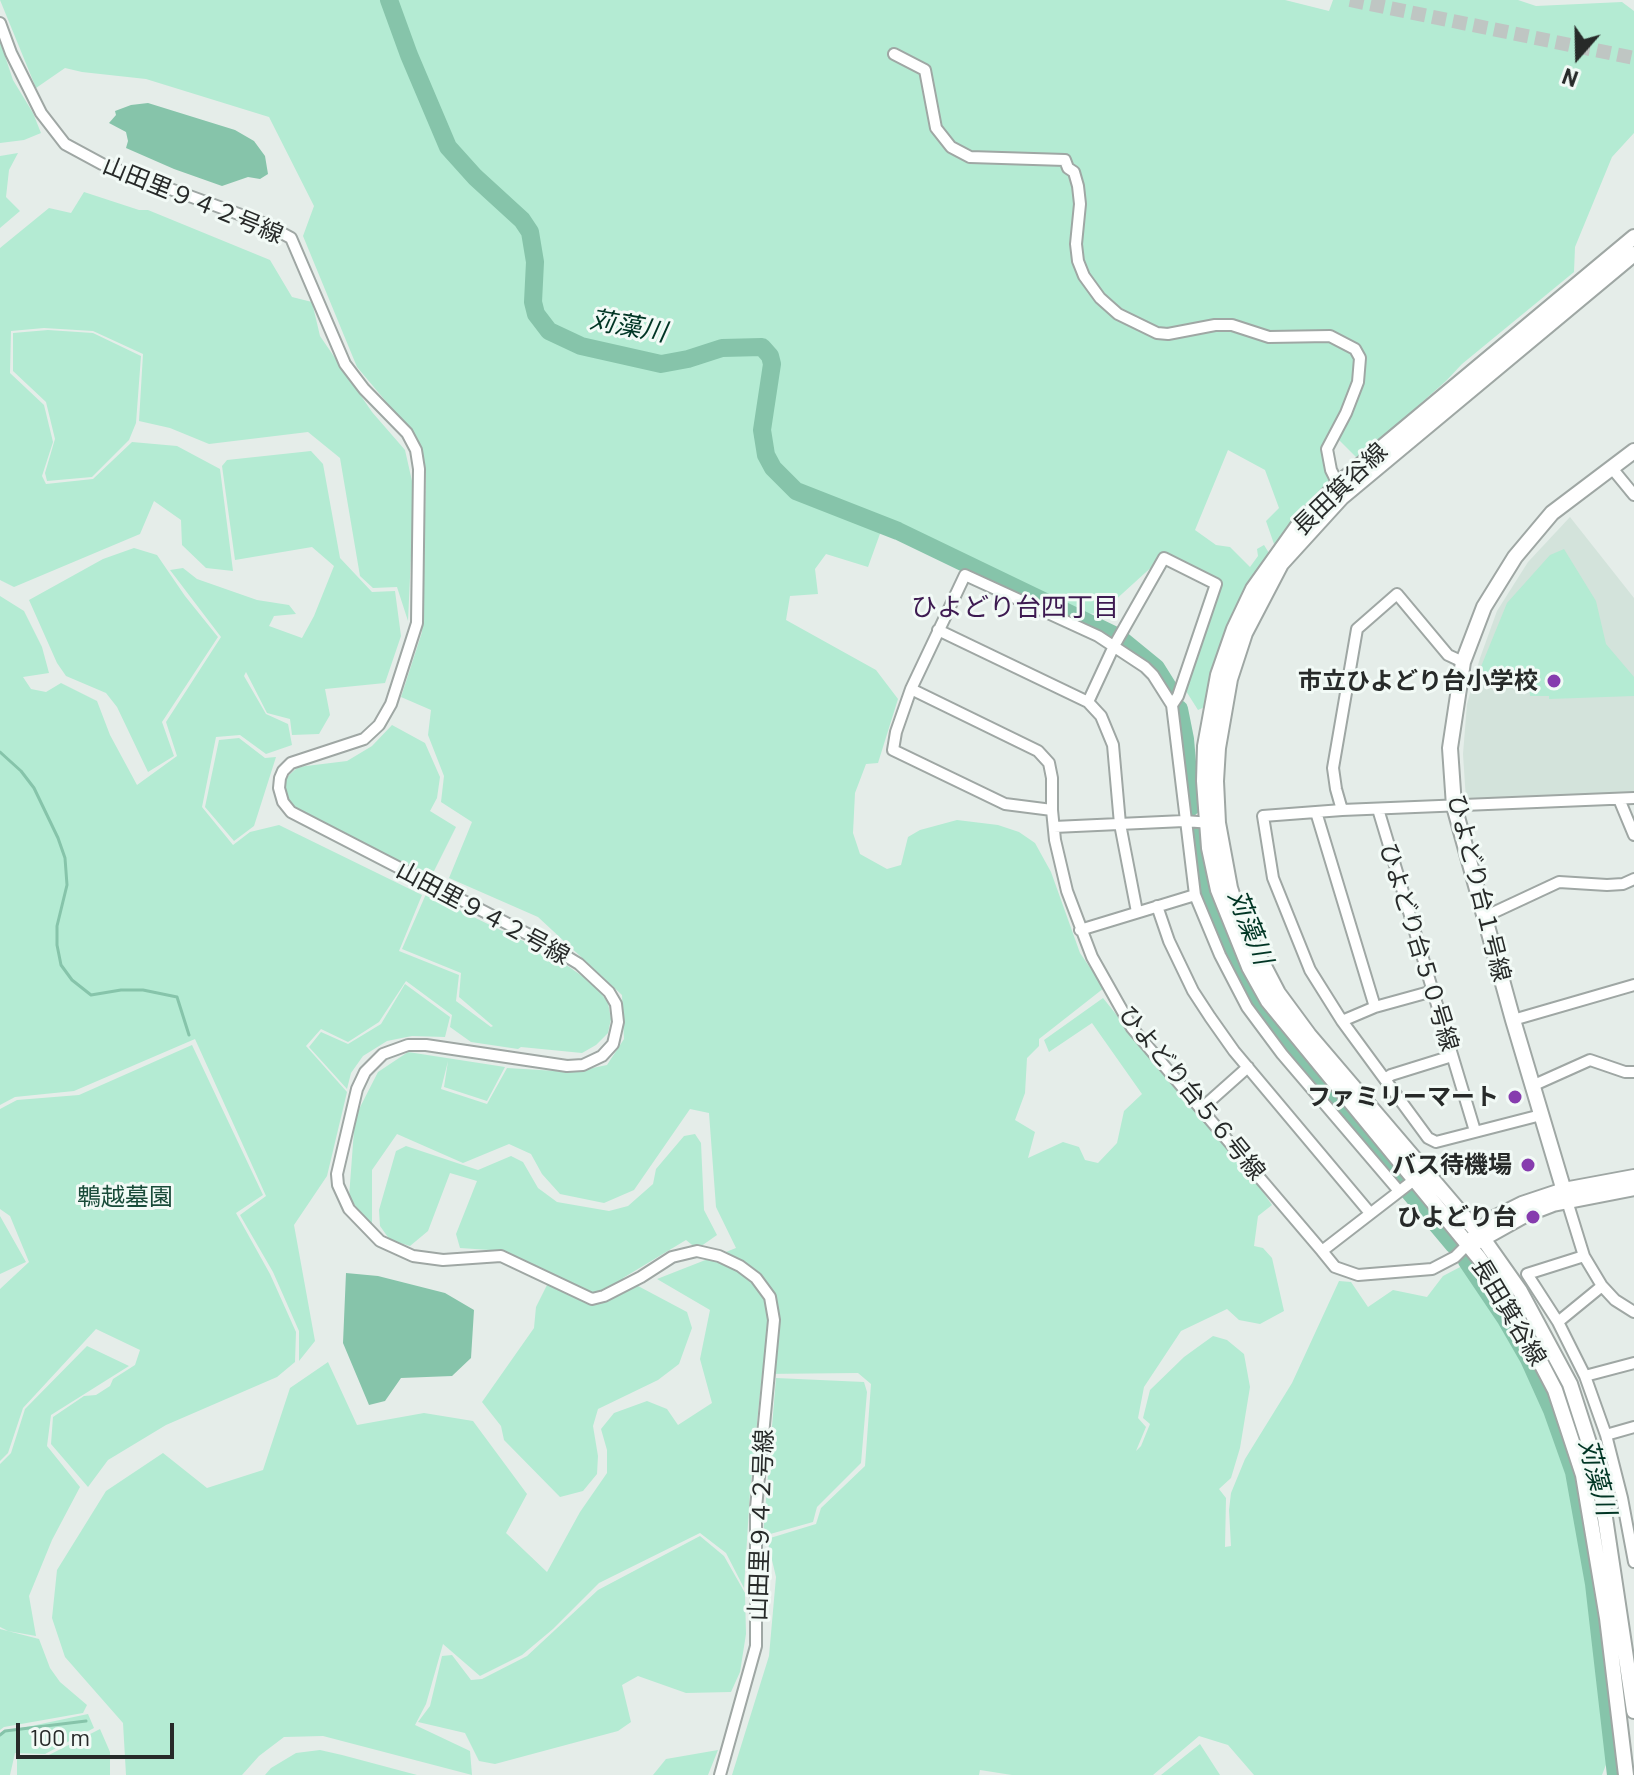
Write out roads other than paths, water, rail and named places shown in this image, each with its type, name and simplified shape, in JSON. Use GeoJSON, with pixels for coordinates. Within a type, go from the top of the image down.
{"type":"FeatureCollection","features":[{"type":"Feature","properties":{"kind":"street","name":"山田里９４２号線"},"geometry":{"type":"LineString","coordinates":[[0,23],[11,53],[41,113],[65,144],[102,164],[263,223],[291,238],[345,364],[364,389],[407,433],[416,450],[419,469],[417,623],[391,704],[379,725],[364,739],[291,763],[280,778],[283,802],[291,812],[541,941],[579,964],[609,992],[616,1004],[618,1022],[613,1044],[602,1056],[583,1065],[567,1066],[426,1045],[408,1045],[383,1054],[365,1072],[357,1089],[337,1174],[338,1185],[349,1209],[380,1241],[413,1256],[443,1260],[501,1256],[592,1299],[641,1277],[672,1257],[697,1251],[719,1256],[740,1266],[756,1278],[770,1297],[774,1320],[756,1508],[756,1646],[720,1775]]}},
{"type":"Feature","properties":{"kind":"street"},"geometry":{"type":"LineString","coordinates":[[894,54],[925,70],[936,128],[951,147],[970,157],[1065,160],[1074,172],[1078,186],[1078,261],[1092,287],[1118,314],[1157,333],[1232,325],[1269,337],[1330,336],[1355,349],[1360,358],[1358,382],[1327,449],[1331,470],[1338,484]]}},
{"type":"Feature","properties":{"kind":"street","name":"長田箕谷線"},"geometry":{"type":"LineString","coordinates":[[1476,1239],[1414,1180],[1268,1001],[1249,967],[1218,890],[1205,746],[1218,675],[1234,629],[1253,589],[1300,523],[1338,484],[1634,237]]}},
{"type":"Feature","properties":{"kind":"street","name":"長田箕谷線"},"geometry":{"type":"LineString","coordinates":[[1634,254],[1342,497],[1281,564],[1245,633],[1230,679],[1218,748],[1212,823],[1241,922],[1278,993],[1309,1035],[1520,1291],[1570,1384],[1598,1471],[1634,1711]]}},
{"type":"Feature","properties":{"kind":"street","name":"ひよどり台１号線"},"geometry":{"type":"LineString","coordinates":[[1634,451],[1552,513],[1515,557],[1484,607],[1463,662],[1450,748],[1454,806],[1532,1086],[1584,1256],[1602,1286],[1615,1300],[1634,1312]]}},
{"type":"Feature","properties":{"kind":"street"},"geometry":{"type":"LineString","coordinates":[[1611,467],[1634,495]]}},
{"type":"Feature","properties":{"kind":"street"},"geometry":{"type":"LineString","coordinates":[[1088,702],[1114,646],[1164,558],[1216,584],[1178,696],[1172,705]]}},
{"type":"Feature","properties":{"kind":"street"},"geometry":{"type":"LineString","coordinates":[[1052,810],[1005,804],[893,750],[911,689],[965,575],[1114,646],[1145,667],[1172,705],[1195,895],[1220,955],[1247,1007],[1282,1054],[1399,1191]]}},
{"type":"Feature","properties":{"kind":"street"},"geometry":{"type":"LineString","coordinates":[[1342,810],[1333,768],[1357,629],[1397,594],[1448,655],[1463,662]]}},
{"type":"Feature","properties":{"kind":"street"},"geometry":{"type":"LineString","coordinates":[[938,630],[1088,702],[1101,716],[1113,745],[1120,824],[1137,912]]}},
{"type":"Feature","properties":{"kind":"street","name":"ひよどり台５６号線"},"geometry":{"type":"LineString","coordinates":[[911,689],[1038,751],[1049,763],[1054,827],[1067,891],[1092,957],[1132,1028],[1335,1267],[1358,1275],[1432,1269],[1455,1257],[1476,1239]]}},
{"type":"Feature","properties":{"kind":"street"},"geometry":{"type":"LineString","coordinates":[[1541,1115],[1436,1142],[1428,1138],[1342,1021],[1310,970],[1273,878],[1263,816],[1634,798]]}},
{"type":"Feature","properties":{"kind":"street"},"geometry":{"type":"LineString","coordinates":[[1619,799],[1634,835]]}},
{"type":"Feature","properties":{"kind":"street","name":"ひよどり台５０号線"},"geometry":{"type":"LineString","coordinates":[[1378,809],[1475,1131]]}},
{"type":"Feature","properties":{"kind":"street"},"geometry":{"type":"LineString","coordinates":[[1316,812],[1375,1007]]}},
{"type":"Feature","properties":{"kind":"street"},"geometry":{"type":"LineString","coordinates":[[1054,827],[1184,821],[1212,823]]}},
{"type":"Feature","properties":{"kind":"street"},"geometry":{"type":"LineString","coordinates":[[1484,917],[1559,882],[1607,885],[1623,884],[1634,879]]}},
{"type":"Feature","properties":{"kind":"street"},"geometry":{"type":"LineString","coordinates":[[1080,930],[1195,895]]}},
{"type":"Feature","properties":{"kind":"street"},"geometry":{"type":"LineString","coordinates":[[1157,906],[1169,941],[1193,991],[1248,1067],[1370,1213]]}},
{"type":"Feature","properties":{"kind":"street"},"geometry":{"type":"LineString","coordinates":[[1513,1020],[1634,985]]}},
{"type":"Feature","properties":{"kind":"street"},"geometry":{"type":"LineString","coordinates":[[1342,1021],[1375,1007],[1433,991]]}},
{"type":"Feature","properties":{"kind":"street"},"geometry":{"type":"LineString","coordinates":[[1385,1079],[1452,1056]]}},
{"type":"Feature","properties":{"kind":"street"},"geometry":{"type":"LineString","coordinates":[[1532,1086],[1590,1060],[1634,1072]]}},
{"type":"Feature","properties":{"kind":"street"},"geometry":{"type":"LineString","coordinates":[[1202,1108],[1248,1067]]}},
{"type":"Feature","properties":{"kind":"street"},"geometry":{"type":"LineString","coordinates":[[1476,1239],[1566,1196],[1634,1177]]}},
{"type":"Feature","properties":{"kind":"street"},"geometry":{"type":"LineString","coordinates":[[1322,1251],[1414,1180]]}},
{"type":"Feature","properties":{"kind":"street"},"geometry":{"type":"LineString","coordinates":[[1566,1196],[1634,1188]]}},
{"type":"Feature","properties":{"kind":"street"},"geometry":{"type":"LineString","coordinates":[[1584,1256],[1527,1274],[1558,1322],[1585,1376],[1628,1496],[1634,1562]]}},
{"type":"Feature","properties":{"kind":"street"},"geometry":{"type":"LineString","coordinates":[[1558,1322],[1602,1286]]}},
{"type":"Feature","properties":{"kind":"street"},"geometry":{"type":"LineString","coordinates":[[1585,1376],[1634,1363]]}},
{"type":"Feature","properties":{"kind":"street"},"geometry":{"type":"LineString","coordinates":[[1606,1435],[1634,1427]]}},
{"type":"Feature","properties":{"kind":"street","name":"長田箕谷線"},"geometry":{"type":"LineString","coordinates":[[1621,1623],[1626,1775]]}},
{"type":"Feature","properties":{"kind":"waterway","name":"苅藻川"},"geometry":{"type":"LineString","coordinates":[[389,0],[448,147],[522,220],[530,232],[535,262],[533,302],[536,314],[549,331],[581,346],[661,364],[722,348],[762,347],[772,364],[762,430],[766,455],[773,468],[796,491],[898,531],[1114,635]]}},
{"type":"Feature","properties":{"kind":"waterway","name":"苅藻川"},"geometry":{"type":"LineString","coordinates":[[1123,641],[1156,668],[1171,692]]}},
{"type":"Feature","properties":{"kind":"waterway","name":"苅藻川"},"geometry":{"type":"LineString","coordinates":[[1179,709],[1191,807]]}},
{"type":"Feature","properties":{"kind":"waterway"},"geometry":{"type":"LineString","coordinates":[[0,752],[34,788],[65,858],[67,885],[57,926],[61,965],[72,980],[91,995],[143,990],[177,997],[189,1035]]}},
{"type":"Feature","properties":{"kind":"waterway","name":"苅藻川"},"geometry":{"type":"LineString","coordinates":[[1194,833],[1199,869],[1231,963],[1282,1042],[1400,1180]]}},
{"type":"Feature","properties":{"kind":"waterway","name":"苅藻川"},"geometry":{"type":"LineString","coordinates":[[1407,1189],[1454,1245]]}},
{"type":"Feature","properties":{"kind":"waterway","name":"苅藻川"},"geometry":{"type":"LineString","coordinates":[[1467,1261],[1529,1359],[1552,1410],[1574,1472],[1594,1584],[1616,1775]]}},
{"type":"Feature","properties":{"kind":"waterway"},"geometry":{"type":"LineString","coordinates":[[0,1735],[5,1731],[86,1721]]}},
{"type":"Feature","properties":{"kind":"tunnel"},"geometry":{"type":"LineString","coordinates":[[1350,0],[1634,58]]}},
{"type":"Feature","properties":{"kind":"place","name":"市立ひよどり台小学校"},"geometry":{"type":"Point","coordinates":[1554,681]}},
{"type":"Feature","properties":{"kind":"place","name":"ファミリーマート"},"geometry":{"type":"Point","coordinates":[1515,1097]}},
{"type":"Feature","properties":{"kind":"place","name":"バス待機場"},"geometry":{"type":"Point","coordinates":[1528,1165]}},
{"type":"Feature","properties":{"kind":"place","name":"ひよどり台"},"geometry":{"type":"Point","coordinates":[1533,1217]}},
{"type":"Feature","properties":{"kind":"district","name":"ひよどり台四丁目"},"geometry":{"type":"Point","coordinates":[1015,607]}},
{"type":"Feature","properties":{"kind":"park label","name":"鵯越墓園"},"geometry":{"type":"Point","coordinates":[125,1197]}}]}
